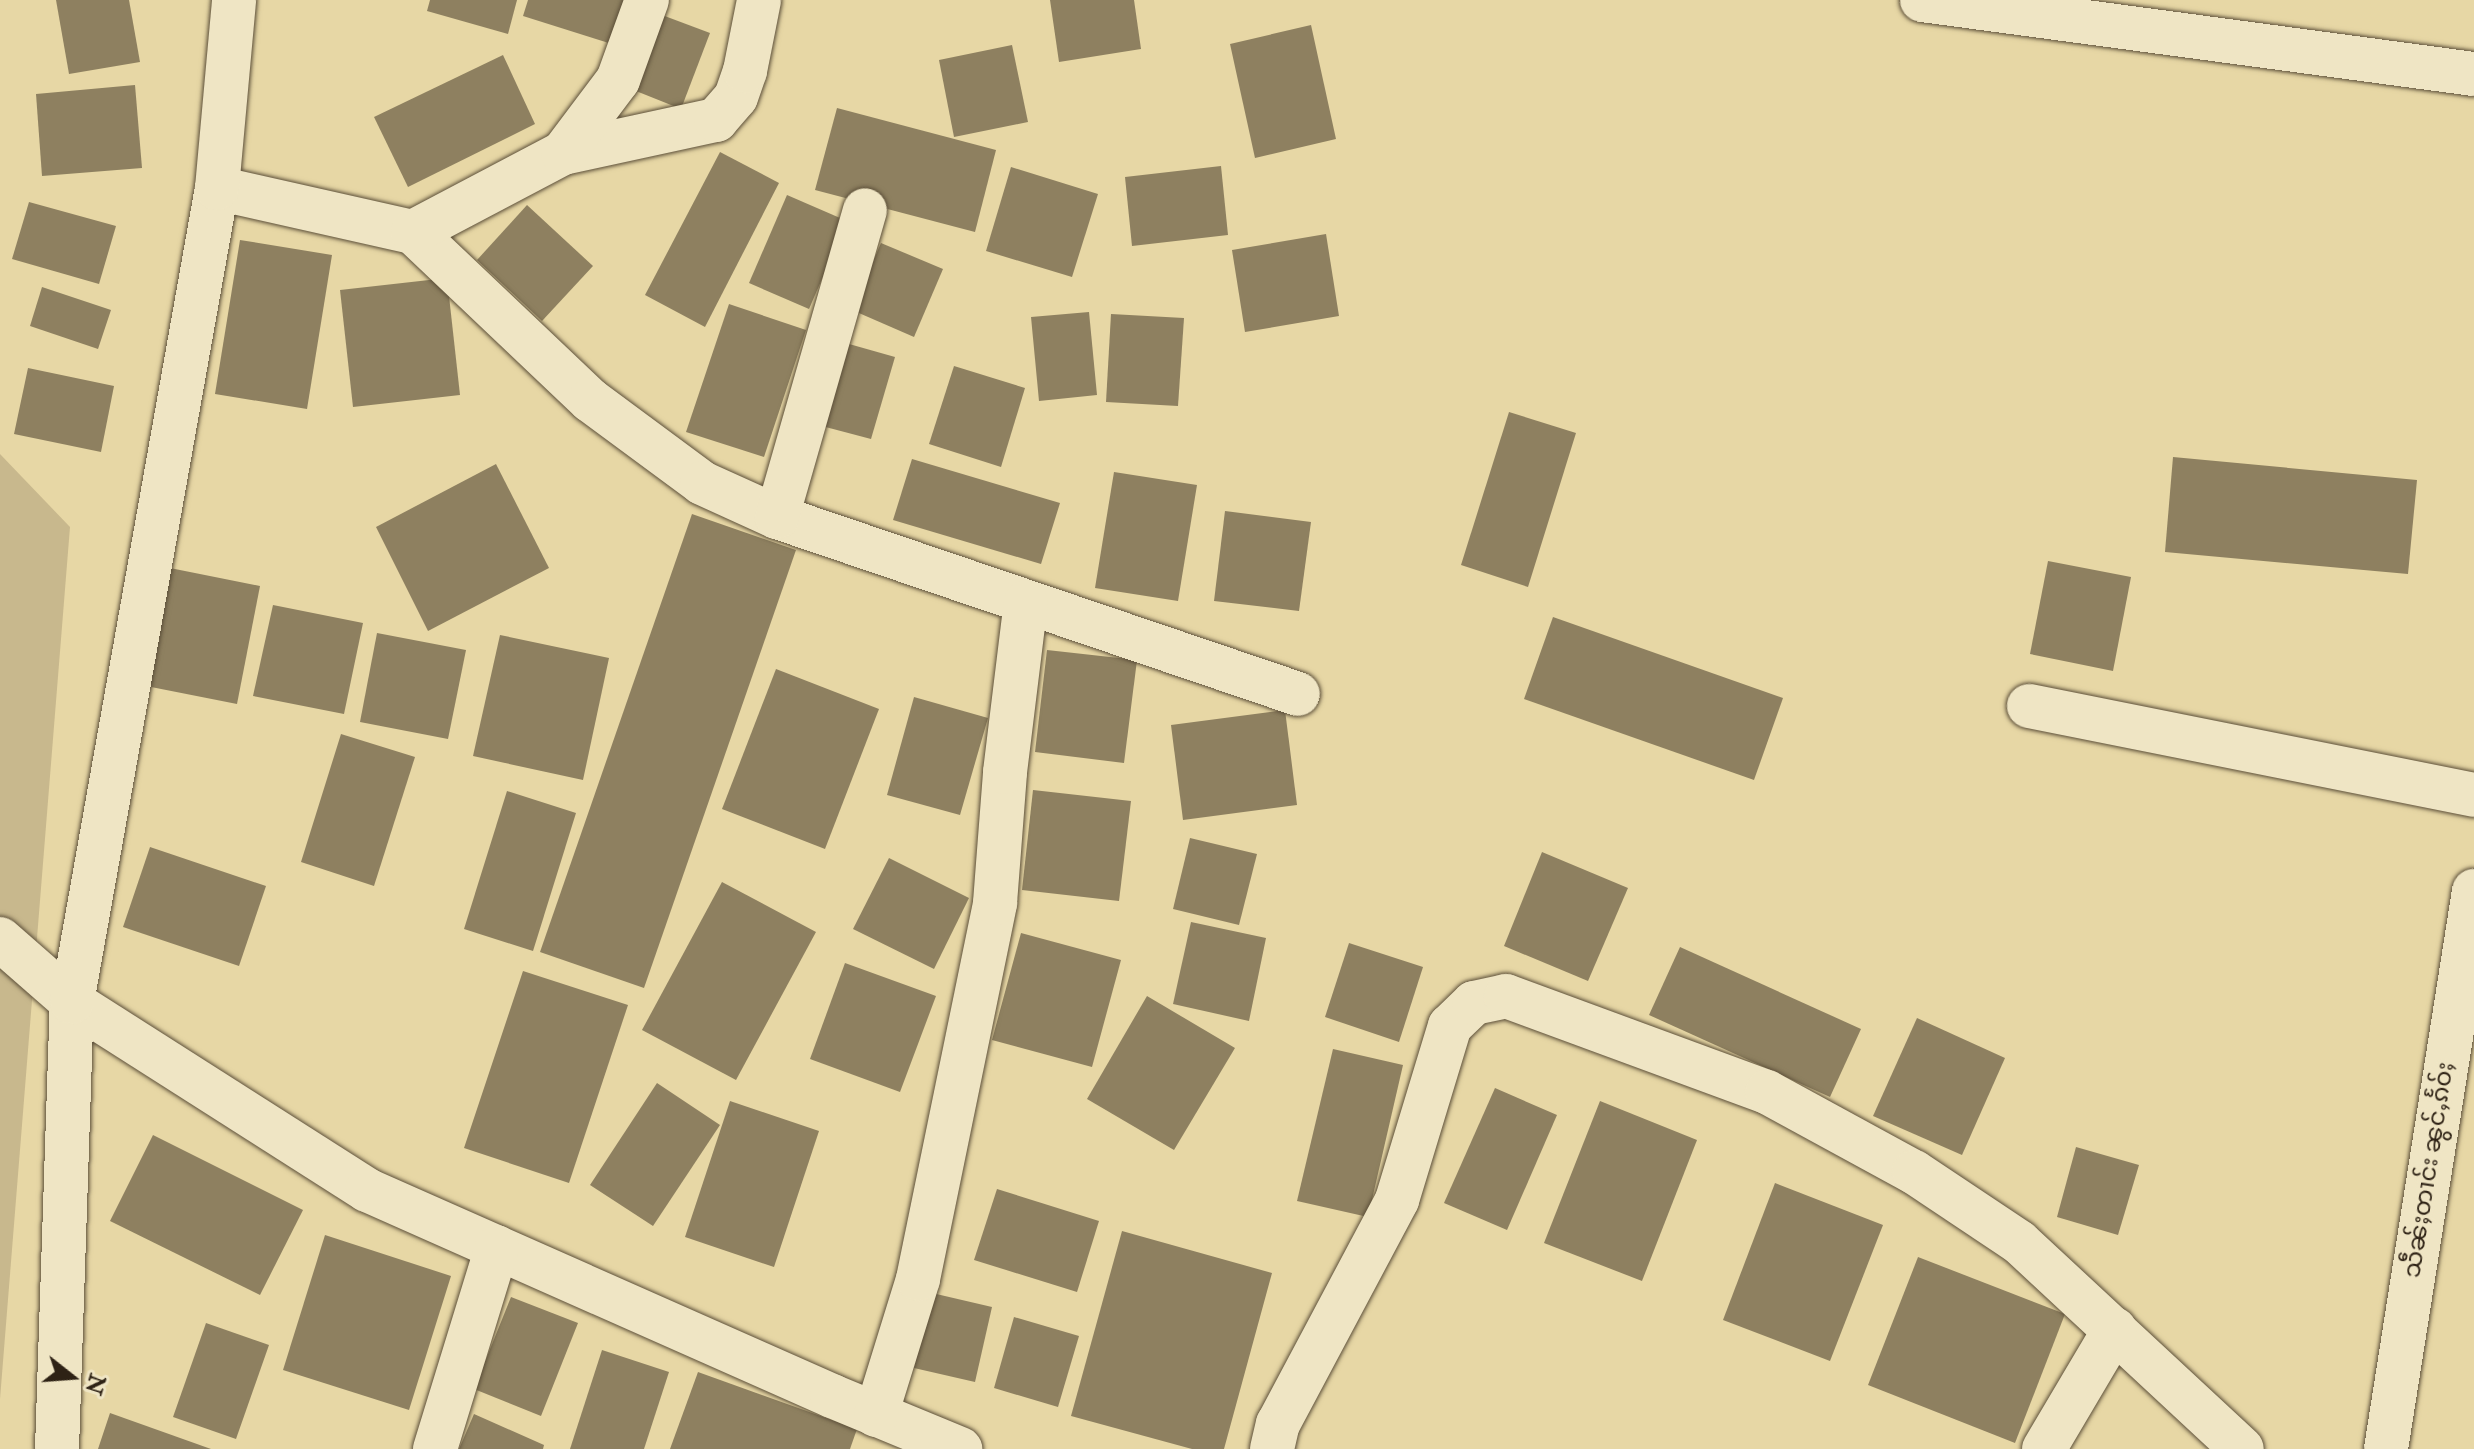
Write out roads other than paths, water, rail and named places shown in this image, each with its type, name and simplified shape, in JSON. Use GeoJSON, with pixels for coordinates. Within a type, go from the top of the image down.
{"type":"FeatureCollection","features":[{"type":"Feature","properties":{"kind":"street"},"geometry":{"type":"LineString","coordinates":[[57,1449],[72,1002],[217,188],[234,0]]}},
{"type":"Feature","properties":{"kind":"street"},"geometry":{"type":"LineString","coordinates":[[563,153],[618,80],[647,0]]}},
{"type":"Feature","properties":{"kind":"street"},"geometry":{"type":"LineString","coordinates":[[413,232],[563,153],[716,120],[736,97],[745,71],[759,0]]}},
{"type":"Feature","properties":{"kind":"street"},"geometry":{"type":"LineString","coordinates":[[1922,0],[2131,14],[2474,74]]}},
{"type":"Feature","properties":{"kind":"street"},"geometry":{"type":"LineString","coordinates":[[217,188],[413,232],[590,400],[702,483],[777,517],[1298,694]]}},
{"type":"Feature","properties":{"kind":"street"},"geometry":{"type":"LineString","coordinates":[[777,517],[865,210]]}},
{"type":"Feature","properties":{"kind":"street"},"geometry":{"type":"LineString","coordinates":[[876,1415],[918,1279],[995,903],[1005,772],[1026,602]]}},
{"type":"Feature","properties":{"kind":"street"},"geometry":{"type":"LineString","coordinates":[[2029,706],[2474,795]]}},
{"type":"Feature","properties":{"kind":"street","name":"သဵၼ်ႈတၢင်း ၼွင်ႇၵႅဝ်ႈ"},"geometry":{"type":"LineString","coordinates":[[2386,1449],[2470,934],[2474,891]]}},
{"type":"Feature","properties":{"kind":"street"},"geometry":{"type":"LineString","coordinates":[[0,939],[72,1002],[367,1190],[876,1415],[960,1449]]}},
{"type":"Feature","properties":{"kind":"street"},"geometry":{"type":"LineString","coordinates":[[1272,1449],[1278,1424],[1397,1200],[1450,1026],[1474,1003],[1506,996],[1781,1099],[1914,1172],[2019,1242],[2242,1449]]}},
{"type":"Feature","properties":{"kind":"street"},"geometry":{"type":"LineString","coordinates":[[435,1449],[497,1247]]}},
{"type":"Feature","properties":{"kind":"street"},"geometry":{"type":"LineString","coordinates":[[2044,1449],[2115,1329]]}}]}
